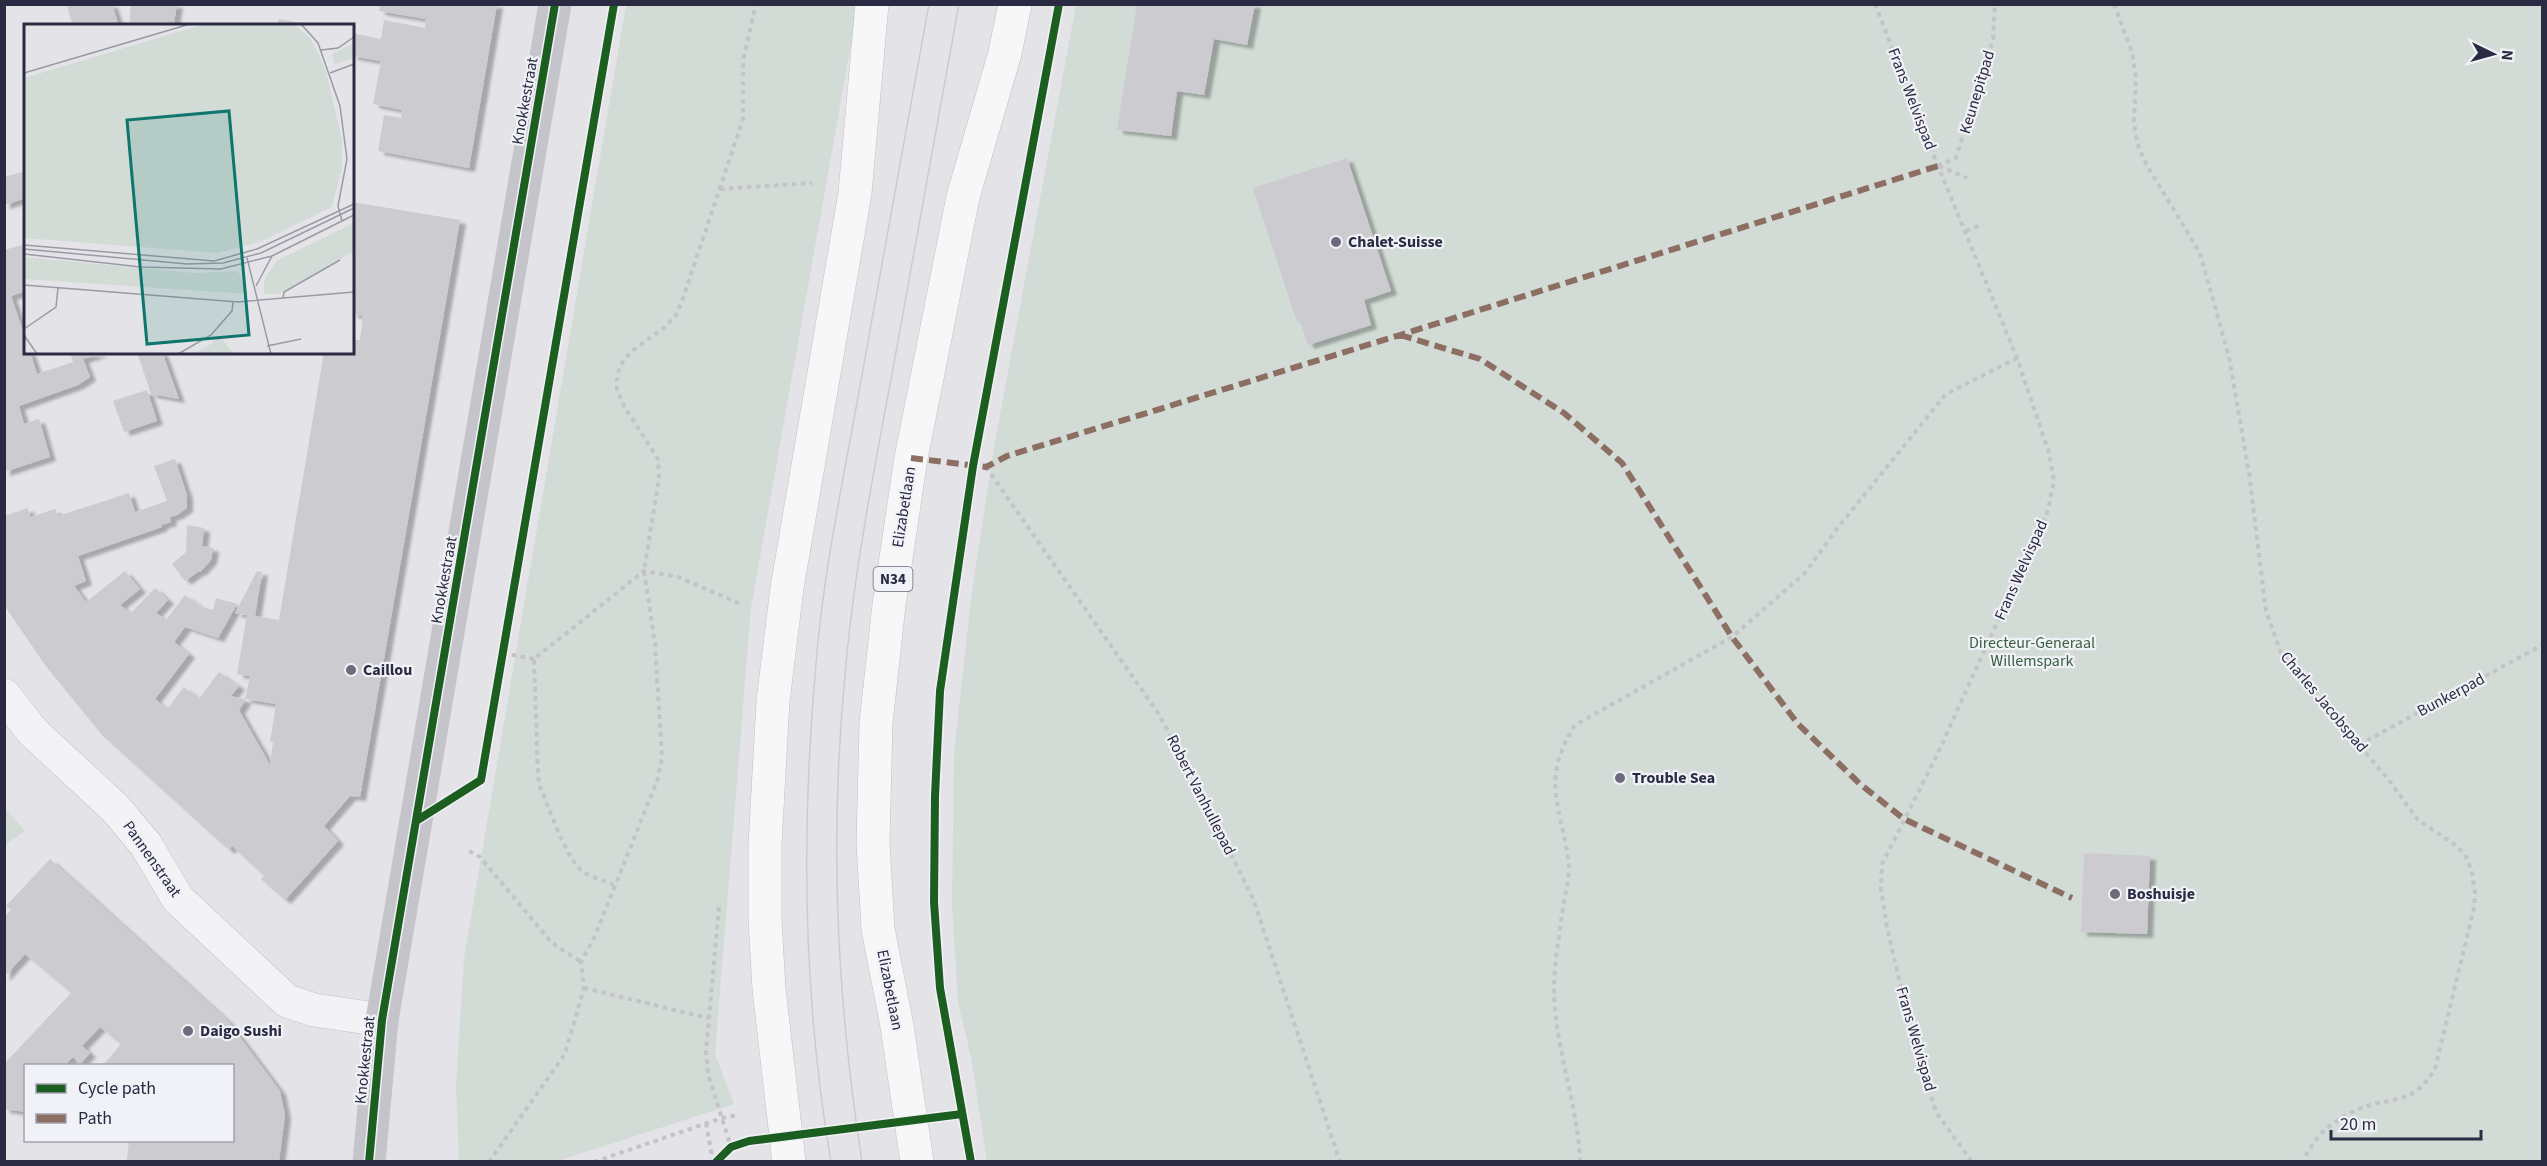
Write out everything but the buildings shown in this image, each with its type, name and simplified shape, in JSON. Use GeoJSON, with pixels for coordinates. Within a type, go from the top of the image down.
{"type":"FeatureCollection","features":[{"type":"Feature","properties":{"kind":"main road"},"geometry":{"type":"LineString","coordinates":[[787,1148],[769,989],[765,920],[765,845],[773,701],[787,588],[855,193],[872,4]]}},
{"type":"Feature","properties":{"kind":"main road","name":"Elizabetlaan"},"geometry":{"type":"LineString","coordinates":[[917,1161],[897,1026],[878,929],[873,843],[876,723],[889,605],[911,458],[963,197],[1005,53],[1015,4]]}},
{"type":"Feature","properties":{"kind":"street","name":"Knokkestraat"},"geometry":{"type":"LineString","coordinates":[[369,1161],[382,1020],[555,4]]}},
{"type":"Feature","properties":{"kind":"street","name":"Pannenstraat"},"geometry":{"type":"LineString","coordinates":[[4,695],[33,732],[116,809],[146,845],[178,899],[287,1001],[314,1010],[382,1020]]}},
{"type":"Feature","properties":{"kind":"path"},"geometry":{"type":"LineString","coordinates":[[489,1161],[565,1054],[584,988],[581,962],[594,938],[661,770],[655,644],[644,571],[659,478],[658,459],[624,406],[617,389],[617,375],[622,363],[632,351],[665,327],[676,315],[742,119],[743,60],[756,4]]}},
{"type":"Feature","properties":{"kind":"path"},"geometry":{"type":"LineString","coordinates":[[1938,166],[1967,178]]}},
{"type":"Feature","properties":{"kind":"path"},"geometry":{"type":"LineString","coordinates":[[720,189],[815,182]]}},
{"type":"Feature","properties":{"kind":"path"},"geometry":{"type":"LineString","coordinates":[[1966,231],[1983,224]]}},
{"type":"Feature","properties":{"kind":"path"},"geometry":{"type":"LineString","coordinates":[[1580,1161],[1579,1132],[1560,1050],[1554,993],[1555,966],[1569,867],[1556,804],[1555,773],[1561,747],[1575,725],[1732,637],[1805,573],[1836,530],[1946,393],[2018,358]]}},
{"type":"Feature","properties":{"kind":"path"},"geometry":{"type":"LineString","coordinates":[[503,653],[534,659],[644,571],[678,577],[741,604]]}},
{"type":"Feature","properties":{"kind":"path"},"geometry":{"type":"LineString","coordinates":[[534,659],[540,787],[572,858],[579,868],[614,885]]}},
{"type":"Feature","properties":{"kind":"path"},"geometry":{"type":"LineString","coordinates":[[469,851],[480,856],[552,943],[581,962]]}},
{"type":"Feature","properties":{"kind":"path"},"geometry":{"type":"LineString","coordinates":[[584,988],[708,1018]]}},
{"type":"Feature","properties":{"kind":"path"},"geometry":{"type":"LineString","coordinates":[[594,1161],[722,1118],[731,1151]]}},
{"type":"Feature","properties":{"kind":"path"},"geometry":{"type":"LineString","coordinates":[[706,1123],[715,1161],[750,1141],[787,1148]]}},
{"type":"Feature","properties":{"kind":"green space"},"geometry":{"type":"Polygon","coordinates":[[[626,5],[858,5],[751,608],[715,1054],[734,1104],[558,1161],[459,1162],[456,1085],[464,958],[626,5]]]}},
{"type":"Feature","properties":{"kind":"green space","name":"Directeur-Generaal Willemspark"},"geometry":{"type":"Polygon","coordinates":[[[1076,5],[2542,5],[2542,1161],[987,1162],[971,1057],[958,1002],[952,904],[954,753],[971,598],[994,447],[1076,5]]]}},
{"type":"Feature","properties":{"kind":"green space"},"geometry":{"type":"Polygon","coordinates":[[[5,808],[25,831],[4,845],[5,808]]]}},
{"type":"Feature","properties":{"kind":"tram line"},"geometry":{"type":"LineString","coordinates":[[831,1162],[815,1038],[807,913],[808,788],[816,664],[823,597],[834,530],[929,4]]}},
{"type":"Feature","properties":{"kind":"tram line"},"geometry":{"type":"LineString","coordinates":[[862,1162],[846,1037],[838,913],[838,789],[846,664],[854,591],[866,519],[959,4]]}},
{"type":"Feature","properties":{"kind":"marked path"},"geometry":{"type":"LineString","coordinates":[[911,458],[986,467],[1007,456],[1938,166]]}},
{"type":"Feature","properties":{"kind":"marked path"},"geometry":{"type":"LineString","coordinates":[[1400,335],[1480,359],[1564,413],[1622,463],[1732,637],[1798,724],[1860,784],[1904,819],[2072,898]]}},
{"type":"Feature","properties":{"kind":"cycle path"},"geometry":{"type":"LineString","coordinates":[[369,1162],[382,1020],[555,4]]}},
{"type":"Feature","properties":{"kind":"cycle path"},"geometry":{"type":"LineString","coordinates":[[416,821],[481,780],[614,4]]}},
{"type":"Feature","properties":{"kind":"cycle path"},"geometry":{"type":"LineString","coordinates":[[971,1162],[940,988],[934,902],[935,796],[940,691],[973,466],[1059,4]]}},
{"type":"Feature","properties":{"kind":"cycle path"},"geometry":{"type":"LineString","coordinates":[[716,1162],[731,1147],[749,1141],[962,1114]]}},
{"type":"Feature","properties":{"kind":"place","name":"Chalet-Suisse"},"geometry":{"type":"Point","coordinates":[1336,242]}},
{"type":"Feature","properties":{"kind":"place","name":"Caillou"},"geometry":{"type":"Point","coordinates":[351,670]}},
{"type":"Feature","properties":{"kind":"place","name":"Trouble Sea"},"geometry":{"type":"Point","coordinates":[1620,778]}},
{"type":"Feature","properties":{"kind":"place","name":"Boshuisje"},"geometry":{"type":"Point","coordinates":[2115,894]}},
{"type":"Feature","properties":{"kind":"place","name":"Daigo Sushi"},"geometry":{"type":"Point","coordinates":[188,1031]}}]}
